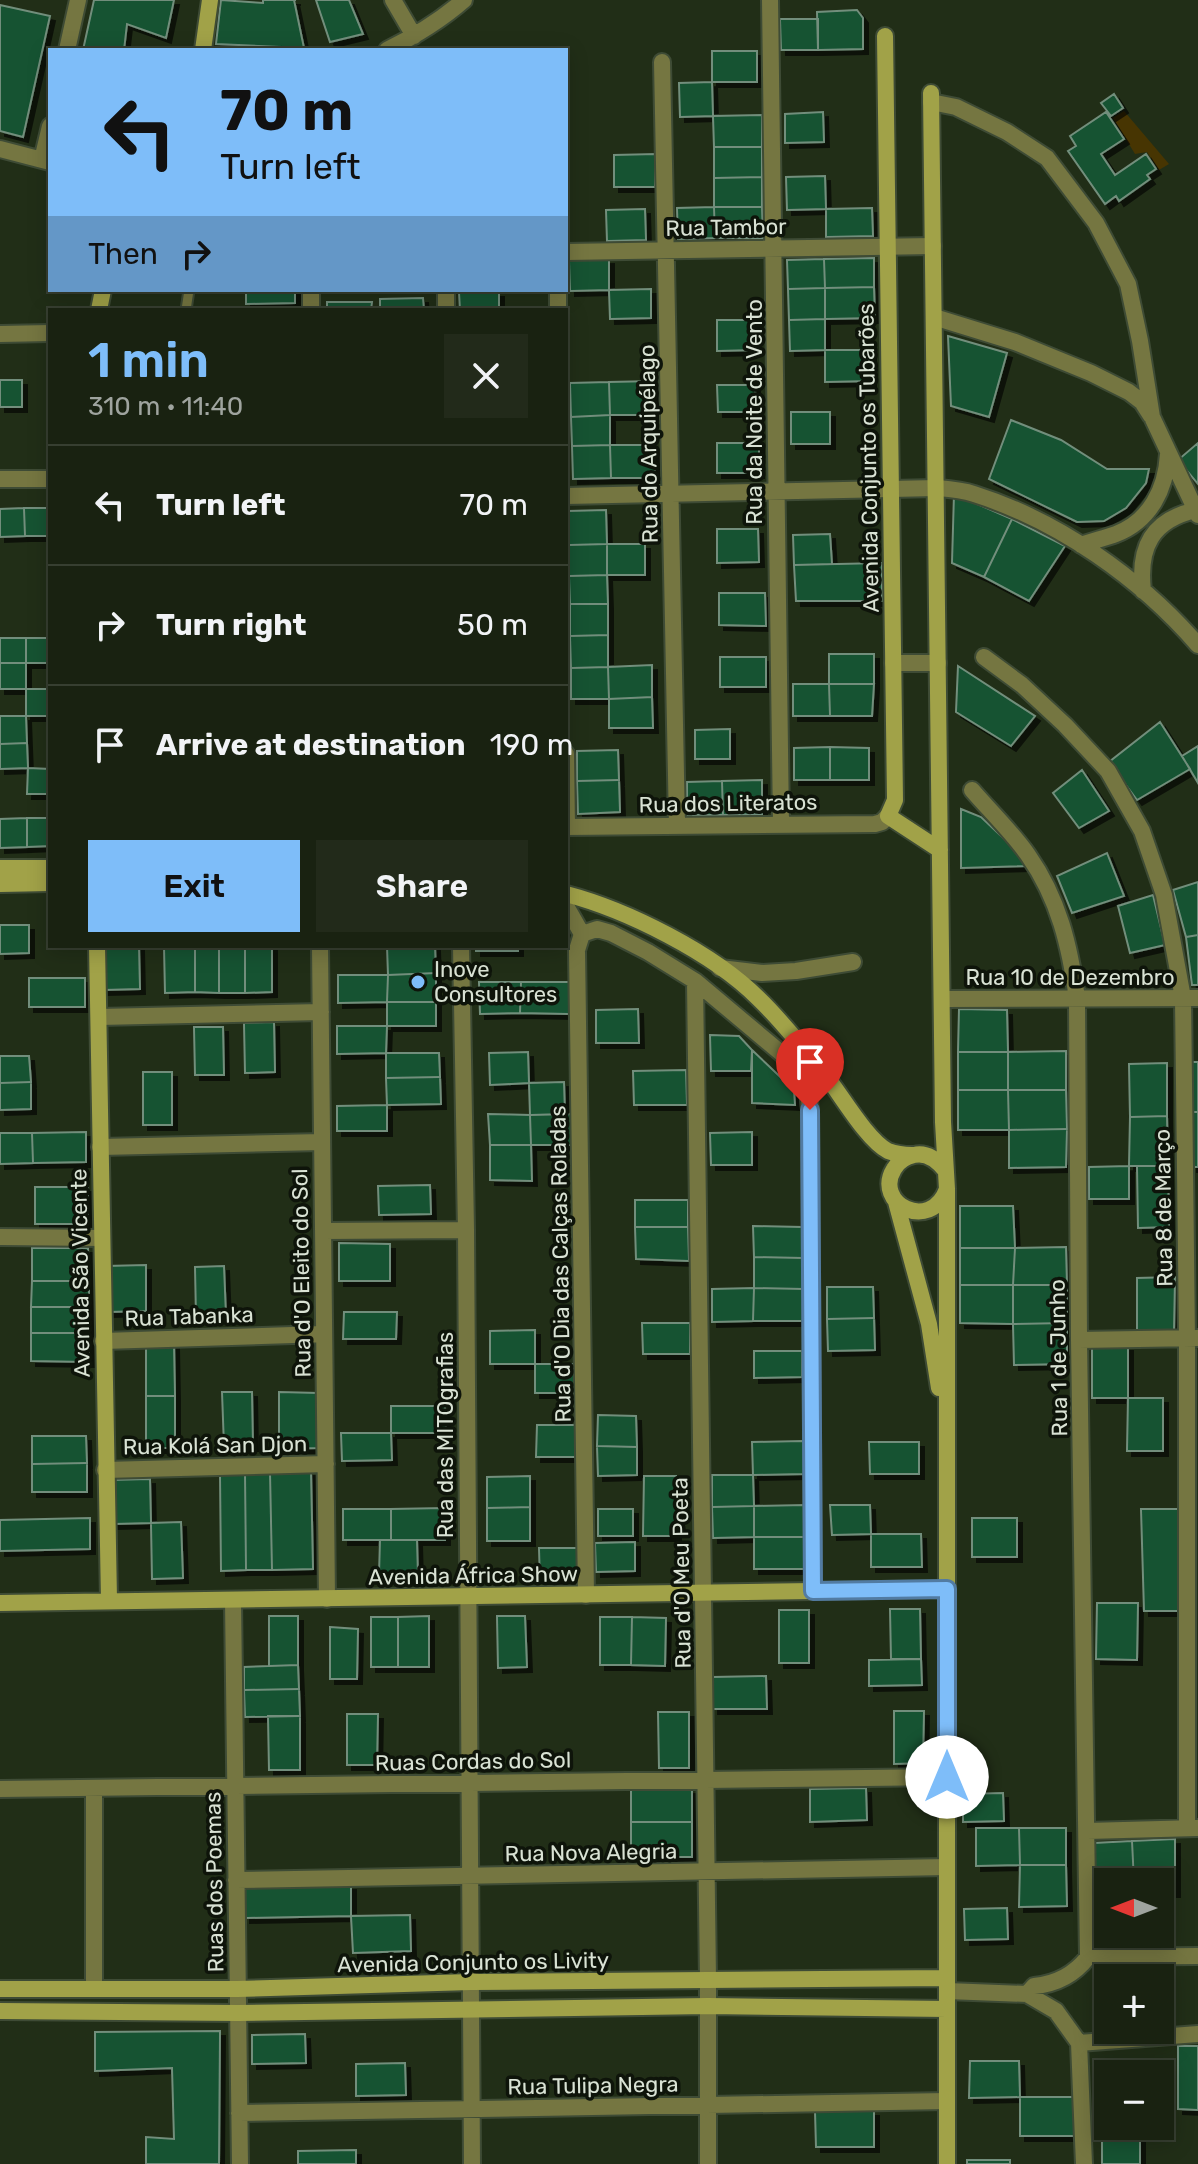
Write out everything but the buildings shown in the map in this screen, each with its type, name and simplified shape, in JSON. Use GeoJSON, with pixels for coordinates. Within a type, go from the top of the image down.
{"type":"FeatureCollection","features":[{"type":"Feature","properties":{"kind":"street"},"geometry":{"type":"LineString","coordinates":[[67,48],[78,0]]}},
{"type":"Feature","properties":{"kind":"street"},"geometry":{"type":"LineString","coordinates":[[203,48],[210,0]]}},
{"type":"Feature","properties":{"kind":"street"},"geometry":{"type":"LineString","coordinates":[[393,0],[414,36]]}},
{"type":"Feature","properties":{"kind":"street"},"geometry":{"type":"LineString","coordinates":[[391,48],[446,16],[464,0]]}},
{"type":"Feature","properties":{"kind":"street","name":"Rua da Noite de Vento"},"geometry":{"type":"LineString","coordinates":[[770,0],[781,824]]}},
{"type":"Feature","properties":{"kind":"street","name":"Avenida Conjunto os Tubarões"},"geometry":{"type":"LineString","coordinates":[[885,36],[895,800],[888,816]]}},
{"type":"Feature","properties":{"kind":"street","name":"Rua do Arquipélago"},"geometry":{"type":"LineString","coordinates":[[662,62],[677,826]]}},
{"type":"Feature","properties":{"kind":"street"},"geometry":{"type":"LineString","coordinates":[[947,2164],[947,1189],[943,1122],[931,98],[1007,132],[1047,158],[1096,223],[1128,284],[1152,417]]}},
{"type":"Feature","properties":{"kind":"street"},"geometry":{"type":"LineString","coordinates":[[0,149],[46,161]]}},
{"type":"Feature","properties":{"kind":"street","name":"Rua Tambor"},"geometry":{"type":"LineString","coordinates":[[568,252],[933,246]]}},
{"type":"Feature","properties":{"kind":"street"},"geometry":{"type":"LineString","coordinates":[[934,317],[1015,342],[1091,373],[1142,402],[1197,512],[1168,520],[1156,530],[1143,557],[1143,591]]}},
{"type":"Feature","properties":{"kind":"street"},"geometry":{"type":"LineString","coordinates":[[0,334],[48,333]]}},
{"type":"Feature","properties":{"kind":"street"},"geometry":{"type":"LineString","coordinates":[[1081,545],[1118,533],[1136,523],[1150,509],[1161,492],[1167,472],[1168,452]]}},
{"type":"Feature","properties":{"kind":"street"},"geometry":{"type":"LineString","coordinates":[[0,479],[48,479]]}},
{"type":"Feature","properties":{"kind":"street"},"geometry":{"type":"LineString","coordinates":[[568,496],[890,488],[937,488],[971,493],[1038,521],[1081,545],[1143,591],[1198,645]]}},
{"type":"Feature","properties":{"kind":"street","name":"Rua 8 de Março"},"geometry":{"type":"LineString","coordinates":[[984,657],[1022,685],[1108,771],[1142,831],[1164,895],[1191,998],[1193,1828]]}},
{"type":"Feature","properties":{"kind":"street"},"geometry":{"type":"LineString","coordinates":[[893,663],[938,663]]}},
{"type":"Feature","properties":{"kind":"street","name":"Rua 1 de Junho"},"geometry":{"type":"LineString","coordinates":[[972,790],[1028,854],[1052,896],[1071,954],[1077,999],[1088,1957]]}},
{"type":"Feature","properties":{"kind":"street"},"geometry":{"type":"LineString","coordinates":[[888,816],[940,850]]}},
{"type":"Feature","properties":{"kind":"street","name":"Rua dos Literatos"},"geometry":{"type":"LineString","coordinates":[[568,827],[875,824],[888,816]]}},
{"type":"Feature","properties":{"kind":"street"},"geometry":{"type":"LineString","coordinates":[[0,868],[48,868]]}},
{"type":"Feature","properties":{"kind":"street"},"geometry":{"type":"LineString","coordinates":[[0,884],[48,883]]}},
{"type":"Feature","properties":{"kind":"street"},"geometry":{"type":"LineString","coordinates":[[568,895],[595,902],[643,924],[691,948],[720,968],[767,1008],[826,1076],[873,1139],[890,1152],[931,1157],[945,1170]]}},
{"type":"Feature","properties":{"kind":"street"},"geometry":{"type":"LineString","coordinates":[[568,910],[582,934],[597,929],[611,933],[695,981],[787,1058],[808,1091],[813,1591]]}},
{"type":"Feature","properties":{"kind":"street","name":"Rua d'O Dia das Calças Roladas"},"geometry":{"type":"LineString","coordinates":[[582,934],[577,950],[586,1595]]}},
{"type":"Feature","properties":{"kind":"street","name":"Avenida São Vicente"},"geometry":{"type":"LineString","coordinates":[[97,948],[109,1600]]}},
{"type":"Feature","properties":{"kind":"street","name":"Rua d'O Eleito do Sol"},"geometry":{"type":"LineString","coordinates":[[320,948],[327,1599]]}},
{"type":"Feature","properties":{"kind":"street","name":"Rua das MITOgrafias"},"geometry":{"type":"LineString","coordinates":[[461,948],[466,1230],[472,2164]]}},
{"type":"Feature","properties":{"kind":"street"},"geometry":{"type":"LineString","coordinates":[[720,968],[762,973],[853,962]]}},
{"type":"Feature","properties":{"kind":"street","name":"Rua d'O Meu Poeta"},"geometry":{"type":"LineString","coordinates":[[695,981],[708,2164]]}},
{"type":"Feature","properties":{"kind":"street","name":"Rua 10 de Dezembro"},"geometry":{"type":"LineString","coordinates":[[942,999],[1191,998]]}},
{"type":"Feature","properties":{"kind":"street"},"geometry":{"type":"LineString","coordinates":[[99,1017],[321,1012]]}},
{"type":"Feature","properties":{"kind":"street"},"geometry":{"type":"LineString","coordinates":[[890,1184],[896,1166],[903,1159],[917,1155],[935,1140],[943,1122]]}},
{"type":"Feature","properties":{"kind":"street"},"geometry":{"type":"LineString","coordinates":[[873,1139],[896,1202],[929,1324],[947,1441]]}},
{"type":"Feature","properties":{"kind":"street"},"geometry":{"type":"LineString","coordinates":[[100,1147],[322,1142]]}},
{"type":"Feature","properties":{"kind":"street"},"geometry":{"type":"LineString","coordinates":[[896,1202],[912,1212],[930,1210],[944,1198],[947,1189]]}},
{"type":"Feature","properties":{"kind":"street"},"geometry":{"type":"LineString","coordinates":[[323,1231],[466,1230]]}},
{"type":"Feature","properties":{"kind":"street"},"geometry":{"type":"LineString","coordinates":[[0,1237],[102,1238]]}},
{"type":"Feature","properties":{"kind":"street","name":"Rua Tabanka"},"geometry":{"type":"LineString","coordinates":[[103,1341],[324,1334]]}},
{"type":"Feature","properties":{"kind":"street"},"geometry":{"type":"LineString","coordinates":[[1079,1340],[1192,1338]]}},
{"type":"Feature","properties":{"kind":"street","name":"Rua Kolá San Djon"},"geometry":{"type":"LineString","coordinates":[[105,1470],[326,1464]]}},
{"type":"Feature","properties":{"kind":"street","name":"Avenida África Show"},"geometry":{"type":"LineString","coordinates":[[0,1603],[947,1589]]}},
{"type":"Feature","properties":{"kind":"street","name":"Ruas dos Poemas"},"geometry":{"type":"LineString","coordinates":[[233,1600],[240,2164]]}},
{"type":"Feature","properties":{"kind":"street","name":"Ruas Cordas do Sol"},"geometry":{"type":"LineString","coordinates":[[0,1789],[947,1777]]}},
{"type":"Feature","properties":{"kind":"street"},"geometry":{"type":"LineString","coordinates":[[94,1788],[94,1989]]}},
{"type":"Feature","properties":{"kind":"street"},"geometry":{"type":"LineString","coordinates":[[1087,1831],[1193,1828]]}},
{"type":"Feature","properties":{"kind":"street","name":"Rua Nova Alegria"},"geometry":{"type":"LineString","coordinates":[[236,1880],[947,1867]]}},
{"type":"Feature","properties":{"kind":"street"},"geometry":{"type":"LineString","coordinates":[[1027,1994],[1034,1986],[1064,1978],[1088,1957],[1198,1956]]}},
{"type":"Feature","properties":{"kind":"street","name":"Avenida Conjunto os Livity"},"geometry":{"type":"LineString","coordinates":[[0,1989],[237,1989],[708,1979],[947,1984]]}},
{"type":"Feature","properties":{"kind":"street"},"geometry":{"type":"LineString","coordinates":[[947,1984],[1027,1994],[1056,2011],[1079,2043],[1084,2164]]}},
{"type":"Feature","properties":{"kind":"street"},"geometry":{"type":"LineString","coordinates":[[0,2011],[238,2013],[708,2006],[947,2009]]}},
{"type":"Feature","properties":{"kind":"street"},"geometry":{"type":"LineString","coordinates":[[1079,2043],[1198,2034]]}},
{"type":"Feature","properties":{"kind":"street","name":"Rua Tulipa Negra"},"geometry":{"type":"LineString","coordinates":[[239,2113],[947,2101]]}},
{"type":"Feature","properties":{"kind":"shaded area"},"geometry":{"type":"Polygon","coordinates":[[[1124,111],[1169,164],[1159,170],[1147,152],[1135,154],[1113,118],[1124,111]]]}},
{"type":"Feature","properties":{"kind":"place","name":"Inove Consultores"},"geometry":{"type":"Point","coordinates":[418,982]}},
{"type":"Feature","properties":{"kind":"route"},"geometry":{"type":"LineString","coordinates":[[810,1110],[813,1591],[947,1589],[947,1777]]}}]}
